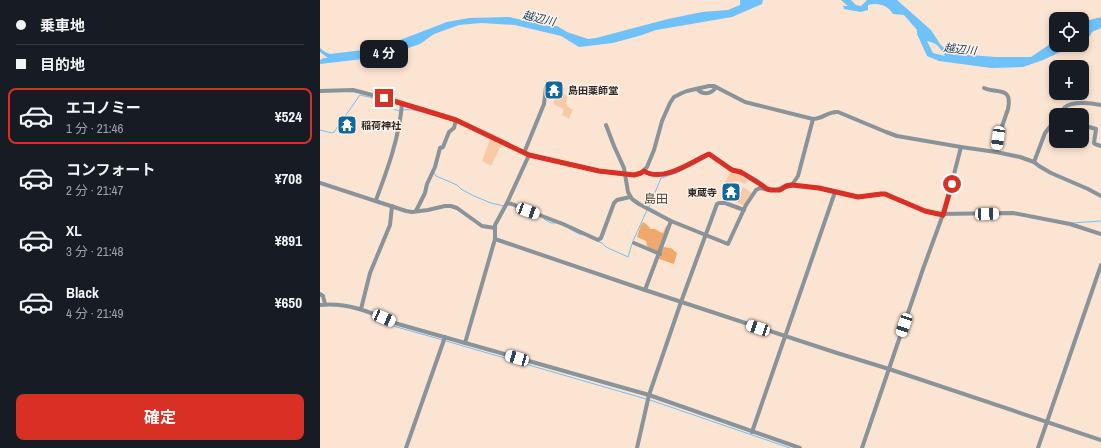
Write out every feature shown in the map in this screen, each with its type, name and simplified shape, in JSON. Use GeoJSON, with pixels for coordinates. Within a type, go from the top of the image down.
{"type":"FeatureCollection","features":[{"type":"Feature","properties":{"kind":"street"},"geometry":{"type":"LineString","coordinates":[[465,343],[495,239],[495,225],[507,203],[527,154],[544,104],[546,86]]}},
{"type":"Feature","properties":{"kind":"street"},"geometry":{"type":"LineString","coordinates":[[320,92],[353,90],[456,120],[527,154],[599,171],[637,174],[644,171],[647,167],[654,150],[662,121],[670,103],[676,95],[709,86],[716,87],[745,102],[813,119],[819,119],[831,112],[838,112],[891,134],[1020,157],[1034,162],[1051,173],[1101,196]]}},
{"type":"Feature","properties":{"kind":"street"},"geometry":{"type":"LineString","coordinates":[[697,89],[702,93],[709,93],[716,87]]}},
{"type":"Feature","properties":{"kind":"street"},"geometry":{"type":"LineString","coordinates":[[984,88],[1004,92],[1008,98],[1009,106],[998,138],[996,152]]}},
{"type":"Feature","properties":{"kind":"street"},"geometry":{"type":"LineString","coordinates":[[1064,108],[1073,104],[1083,103],[1101,105]]}},
{"type":"Feature","properties":{"kind":"street"},"geometry":{"type":"LineString","coordinates":[[376,200],[392,156],[400,124],[402,104]]}},
{"type":"Feature","properties":{"kind":"street"},"geometry":{"type":"LineString","coordinates":[[792,185],[798,176],[813,119]]}},
{"type":"Feature","properties":{"kind":"street"},"geometry":{"type":"LineString","coordinates":[[416,211],[435,167],[440,148],[443,147],[449,132],[454,128],[456,120]]}},
{"type":"Feature","properties":{"kind":"street"},"geometry":{"type":"LineString","coordinates":[[606,125],[625,174],[630,197],[639,204],[671,221],[728,244],[744,210],[756,190],[760,188],[780,190],[786,186],[792,185],[819,188],[858,197],[885,194],[925,211],[944,214],[1013,214],[1070,224],[1101,234]]}},
{"type":"Feature","properties":{"kind":"street"},"geometry":{"type":"LineString","coordinates":[[1089,127],[1096,129],[1094,143],[1101,146]]}},
{"type":"Feature","properties":{"kind":"street"},"geometry":{"type":"LineString","coordinates":[[1034,162],[1045,133],[1049,128]]}},
{"type":"Feature","properties":{"kind":"street"},"geometry":{"type":"LineString","coordinates":[[862,448],[921,275],[944,214],[961,147]]}},
{"type":"Feature","properties":{"kind":"street"},"geometry":{"type":"LineString","coordinates":[[644,171],[646,173],[656,174],[676,171],[709,154],[732,170],[741,172],[767,189]]}},
{"type":"Feature","properties":{"kind":"street"},"geometry":{"type":"LineString","coordinates":[[320,183],[406,211],[428,210],[451,206],[457,208],[482,226],[495,228]]}},
{"type":"Feature","properties":{"kind":"street"},"geometry":{"type":"LineString","coordinates":[[752,432],[835,192]]}},
{"type":"Feature","properties":{"kind":"street"},"geometry":{"type":"LineString","coordinates":[[507,203],[563,224],[598,240],[614,203],[617,200],[630,197]]}},
{"type":"Feature","properties":{"kind":"street"},"geometry":{"type":"LineString","coordinates":[[637,448],[649,395],[717,204],[725,203],[744,210]]}},
{"type":"Feature","properties":{"kind":"street"},"geometry":{"type":"LineString","coordinates":[[361,309],[370,273],[390,225],[392,206]]}},
{"type":"Feature","properties":{"kind":"street"},"geometry":{"type":"LineString","coordinates":[[645,290],[660,254],[671,221]]}},
{"type":"Feature","properties":{"kind":"street"},"geometry":{"type":"LineString","coordinates":[[495,239],[681,302],[889,369],[1101,440]]}},
{"type":"Feature","properties":{"kind":"street"},"geometry":{"type":"LineString","coordinates":[[634,243],[660,254]]}},
{"type":"Feature","properties":{"kind":"street"},"geometry":{"type":"LineString","coordinates":[[1038,448],[1101,266]]}},
{"type":"Feature","properties":{"kind":"street"},"geometry":{"type":"LineString","coordinates":[[320,294],[323,296],[322,305],[340,304],[361,309],[398,324],[649,395],[800,448]]}},
{"type":"Feature","properties":{"kind":"street"},"geometry":{"type":"LineString","coordinates":[[406,448],[445,338]]}},
{"type":"Feature","properties":{"kind":"shaded area"},"geometry":{"type":"Polygon","coordinates":[[[559,86],[565,88],[564,92],[567,97],[567,105],[573,110],[569,119],[562,115],[564,109],[553,104],[559,86]]]}},
{"type":"Feature","properties":{"kind":"shaded area"},"geometry":{"type":"Polygon","coordinates":[[[490,139],[502,144],[491,166],[482,161],[490,139]]]}},
{"type":"Feature","properties":{"kind":"shaded area"},"geometry":{"type":"Polygon","coordinates":[[[730,172],[739,174],[747,180],[745,184],[738,181],[734,181],[732,184],[730,183],[726,191],[722,189],[730,172]]]}},
{"type":"Feature","properties":{"kind":"shaded area"},"geometry":{"type":"Polygon","coordinates":[[[743,187],[752,193],[744,206],[737,202],[743,187]]]}},
{"type":"Feature","properties":{"kind":"shaded area"},"geometry":{"type":"Polygon","coordinates":[[[643,222],[651,229],[655,229],[663,233],[666,226],[668,226],[663,247],[671,248],[677,253],[674,264],[659,259],[660,256],[647,246],[646,241],[637,237],[643,222]]]}},
{"type":"Feature","properties":{"kind":"water"},"geometry":{"type":"Polygon","coordinates":[[[740,0],[763,0],[762,4],[732,17],[656,30],[613,43],[579,47],[561,36],[515,25],[481,23],[459,25],[434,34],[420,44],[394,53],[371,58],[320,64],[320,60],[328,58],[320,52],[320,48],[330,54],[371,49],[387,45],[447,22],[469,18],[509,17],[549,26],[557,26],[567,32],[588,39],[668,19],[702,12],[728,10],[740,5],[740,0]]]}},
{"type":"Feature","properties":{"kind":"water"},"geometry":{"type":"Polygon","coordinates":[[[841,0],[851,0],[856,5],[861,6],[867,0],[897,0],[931,30],[946,50],[970,55],[1031,57],[1049,45],[1049,52],[1060,52],[1023,67],[991,68],[939,61],[927,56],[917,34],[917,30],[904,15],[893,14],[886,6],[879,4],[868,5],[868,10],[861,12],[844,9],[843,6],[848,6],[841,0]],[[927,41],[933,53],[945,56],[941,49],[936,44],[927,41]]]}},
{"type":"Feature","properties":{"kind":"water"},"geometry":{"type":"Polygon","coordinates":[[[1101,17],[1101,28],[1092,32],[1089,36],[1089,20],[1101,17]]]}},
{"type":"Feature","properties":{"kind":"waterway"},"geometry":{"type":"LineString","coordinates":[[320,130],[332,133],[334,132],[360,95],[378,99],[389,107],[399,111]]}},
{"type":"Feature","properties":{"kind":"waterway"},"geometry":{"type":"LineString","coordinates":[[402,110],[417,111],[442,117]]}},
{"type":"Feature","properties":{"kind":"waterway"},"geometry":{"type":"LineString","coordinates":[[649,207],[661,178],[684,169]]}},
{"type":"Feature","properties":{"kind":"waterway"},"geometry":{"type":"LineString","coordinates":[[434,173],[436,176],[457,185],[474,196],[491,203],[504,206]]}},
{"type":"Feature","properties":{"kind":"waterway"},"geometry":{"type":"LineString","coordinates":[[744,176],[758,184]]}},
{"type":"Feature","properties":{"kind":"waterway"},"geometry":{"type":"LineString","coordinates":[[777,188],[791,183]]}},
{"type":"Feature","properties":{"kind":"waterway"},"geometry":{"type":"LineString","coordinates":[[826,188],[834,190]]}},
{"type":"Feature","properties":{"kind":"waterway"},"geometry":{"type":"LineString","coordinates":[[633,241],[647,210]]}},
{"type":"Feature","properties":{"kind":"waterway"},"geometry":{"type":"LineString","coordinates":[[544,219],[551,223],[556,223]]}},
{"type":"Feature","properties":{"kind":"waterway"},"geometry":{"type":"LineString","coordinates":[[1072,223],[1101,221]]}},
{"type":"Feature","properties":{"kind":"waterway"},"geometry":{"type":"LineString","coordinates":[[570,229],[581,235]]}},
{"type":"Feature","properties":{"kind":"waterway"},"geometry":{"type":"LineString","coordinates":[[599,242],[606,247],[628,257],[632,244]]}},
{"type":"Feature","properties":{"kind":"waterway"},"geometry":{"type":"LineString","coordinates":[[393,326],[443,340]]}},
{"type":"Feature","properties":{"kind":"waterway"},"geometry":{"type":"LineString","coordinates":[[446,341],[646,399]]}},
{"type":"Feature","properties":{"kind":"waterway"},"geometry":{"type":"LineString","coordinates":[[650,400],[790,448]]}},
{"type":"Feature","properties":{"kind":"place","name":"島田薬師堂"},"geometry":{"type":"Point","coordinates":[554,90]}},
{"type":"Feature","properties":{"kind":"place","name":"稲荷神社"},"geometry":{"type":"Point","coordinates":[347,125]}},
{"type":"Feature","properties":{"kind":"place","name":"東蔵寺"},"geometry":{"type":"Point","coordinates":[731,192]}},
{"type":"Feature","properties":{"kind":"district","name":"島田"},"geometry":{"type":"Point","coordinates":[656,199]}},
{"type":"Feature","properties":{"kind":"route"},"geometry":{"type":"LineString","coordinates":[[384,98],[456,120],[529,155],[599,171],[634,175],[644,171],[646,173],[662,174],[676,171],[709,154],[732,170],[741,172],[767,189],[780,190],[786,186],[792,185],[819,188],[858,197],[885,194],[925,211],[943,215],[952,184]]}},
{"type":"Feature","properties":{"kind":"water label","name":"越辺川"},"geometry":{"type":"Point","coordinates":[539,18]}},
{"type":"Feature","properties":{"kind":"water label","name":"越辺川"},"geometry":{"type":"Point","coordinates":[960,49]}}]}
